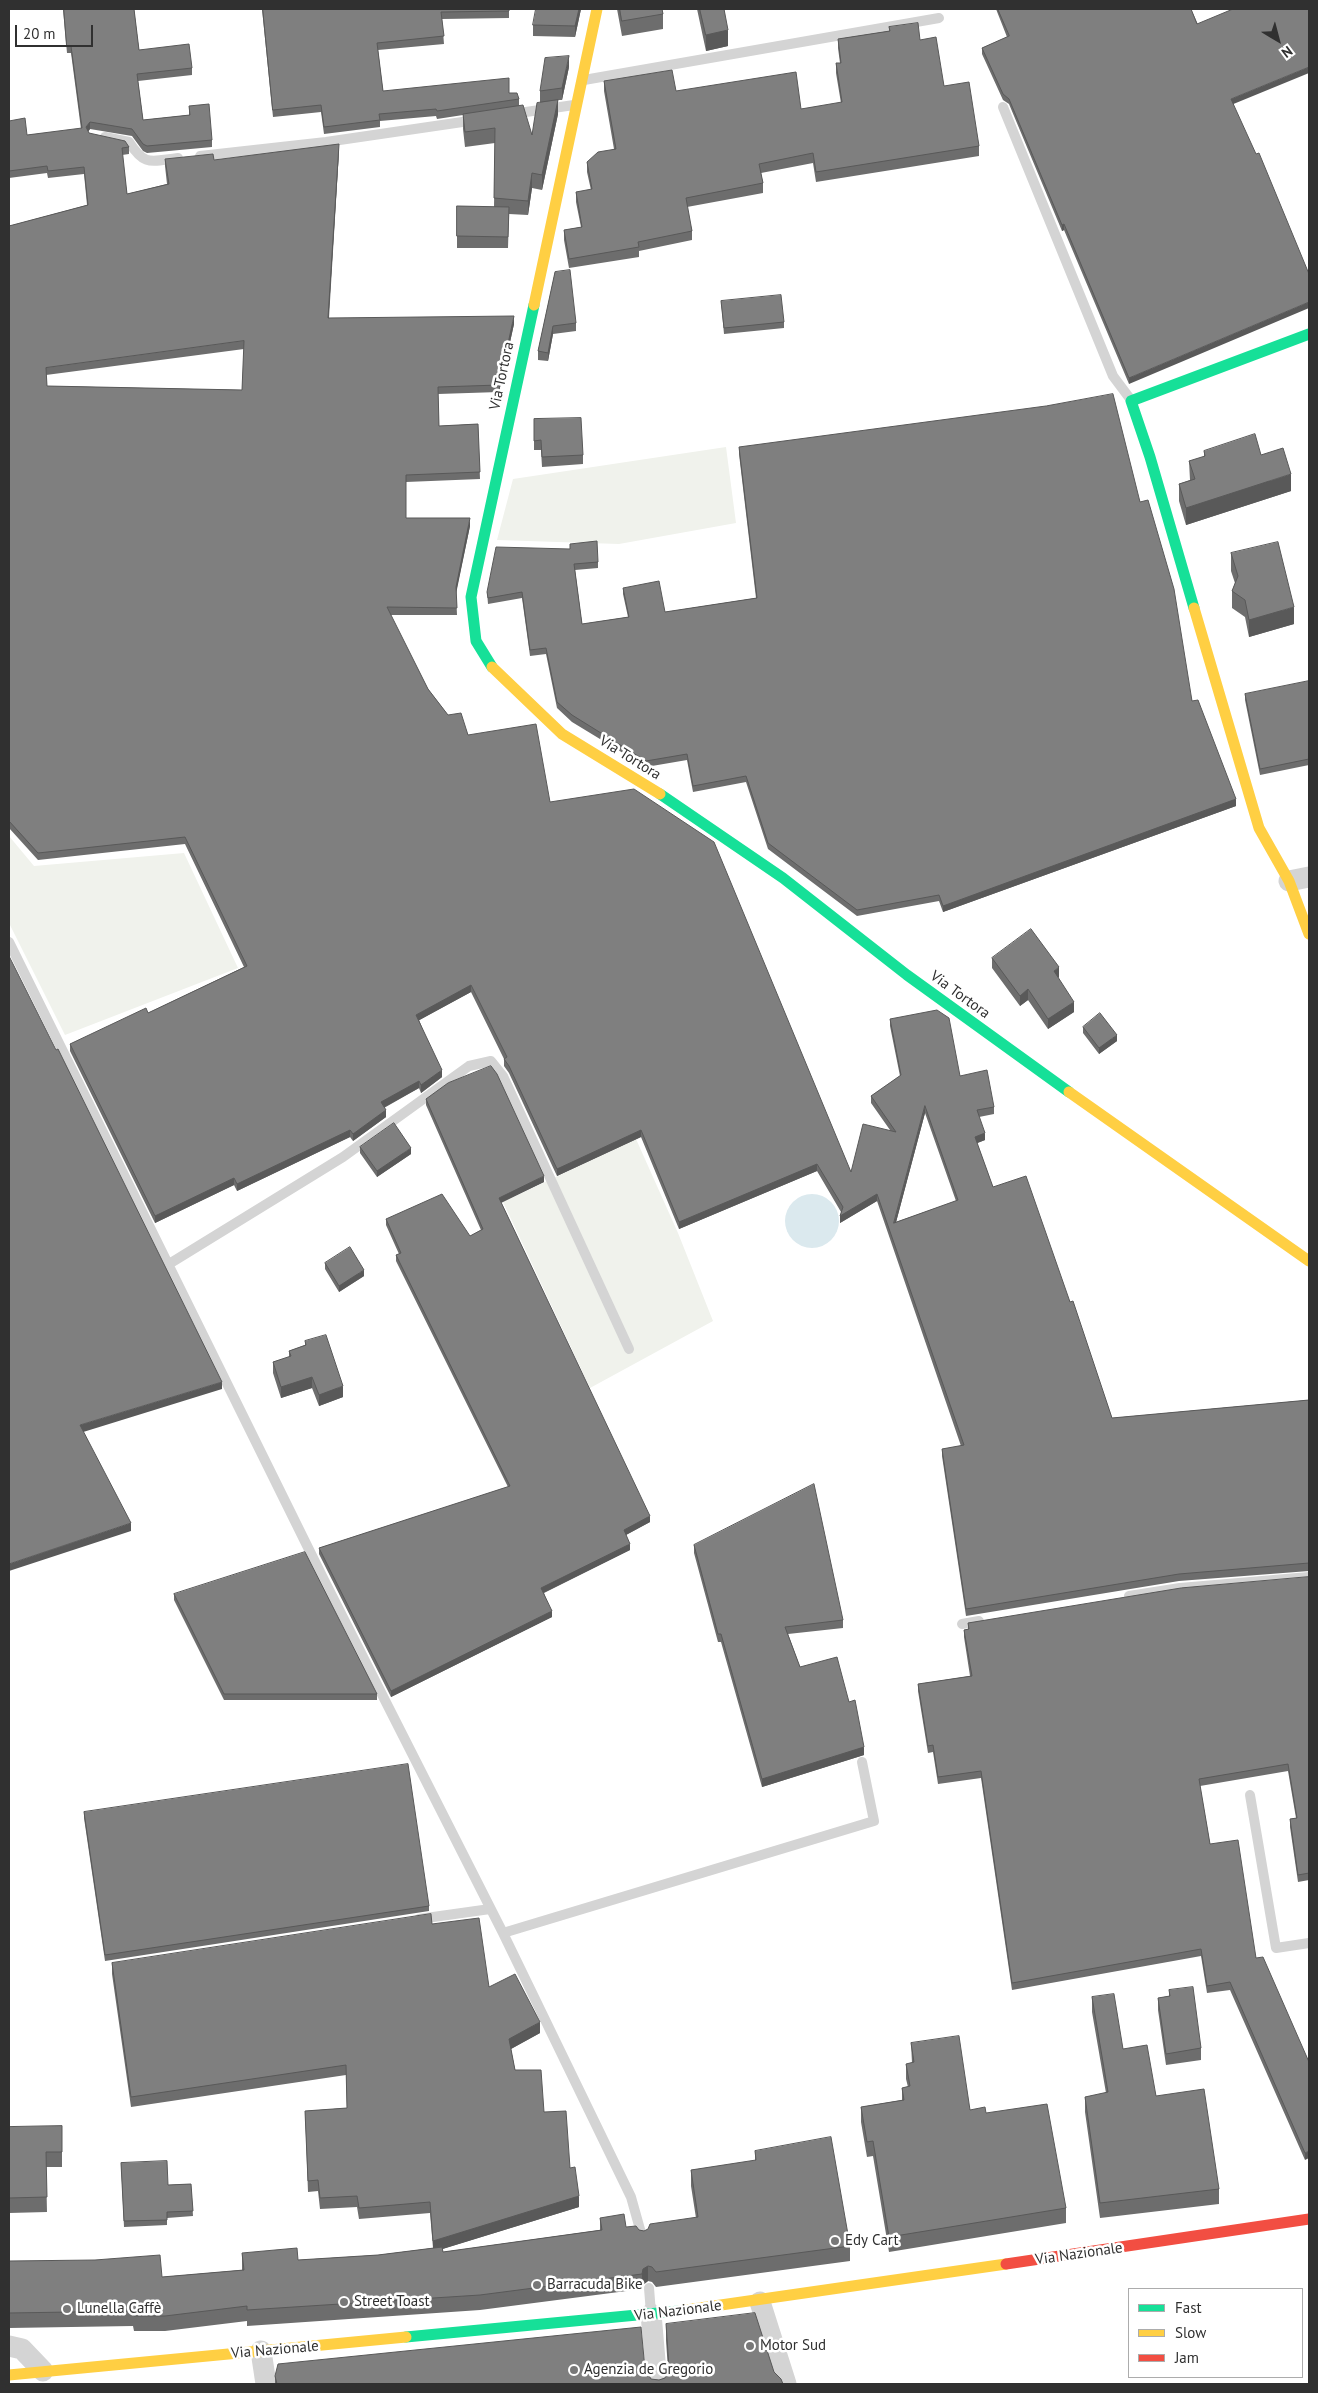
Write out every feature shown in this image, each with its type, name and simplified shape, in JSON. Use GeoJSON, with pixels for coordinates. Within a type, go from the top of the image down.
{"type":"FeatureCollection","features":[{"type":"Feature","properties":{"kind":"street","name":"Via Tortora"},"geometry":{"type":"LineString","coordinates":[[597,9],[471,597],[476,641],[492,667],[562,734],[660,794],[783,878],[907,975],[983,1031],[1309,1261]]}},
{"type":"Feature","properties":{"kind":"street"},"geometry":{"type":"LineString","coordinates":[[1309,334],[1131,401],[1150,457],[1259,828],[1299,879],[1309,934]]}},
{"type":"Feature","properties":{"kind":"street","name":"Via Nazionale"},"geometry":{"type":"LineString","coordinates":[[9,2375],[760,2302],[1309,2219]]}},
{"type":"Feature","properties":{"kind":"street"},"geometry":{"type":"LineString","coordinates":[[760,2302],[786,2384]]}},
{"type":"Feature","properties":{"kind":"street"},"geometry":{"type":"LineString","coordinates":[[652,2314],[657,2384]]}},
{"type":"Feature","properties":{"kind":"street"},"geometry":{"type":"LineString","coordinates":[[9,2346],[22,2349],[43,2371]]}},
{"type":"Feature","properties":{"kind":"street"},"geometry":{"type":"LineString","coordinates":[[261,2351],[266,2384]]}},
{"type":"Feature","properties":{"kind":"lane"},"geometry":{"type":"LineString","coordinates":[[581,80],[939,18]]}},
{"type":"Feature","properties":{"kind":"lane"},"geometry":{"type":"LineString","coordinates":[[93,135],[129,142],[139,157],[150,162],[326,142],[575,105]]}},
{"type":"Feature","properties":{"kind":"lane"},"geometry":{"type":"LineString","coordinates":[[1003,107],[1113,376],[1131,401]]}},
{"type":"Feature","properties":{"kind":"lane"},"geometry":{"type":"LineString","coordinates":[[9,942],[324,1580],[503,1933],[631,2197],[643,2240]]}},
{"type":"Feature","properties":{"kind":"lane"},"geometry":{"type":"LineString","coordinates":[[169,1264],[343,1157],[469,1066],[491,1061],[503,1076],[629,1349]]}},
{"type":"Feature","properties":{"kind":"lane"},"geometry":{"type":"LineString","coordinates":[[1114,1599],[1180,1588],[1309,1577]]}},
{"type":"Feature","properties":{"kind":"lane"},"geometry":{"type":"LineString","coordinates":[[962,1624],[991,1619]]}},
{"type":"Feature","properties":{"kind":"lane"},"geometry":{"type":"LineString","coordinates":[[503,1933],[874,1821],[862,1762]]}},
{"type":"Feature","properties":{"kind":"lane"},"geometry":{"type":"LineString","coordinates":[[1250,1796],[1276,1948],[1309,1943]]}},
{"type":"Feature","properties":{"kind":"lane"},"geometry":{"type":"LineString","coordinates":[[412,1921],[490,1909]]}},
{"type":"Feature","properties":{"kind":"lane"},"geometry":{"type":"LineString","coordinates":[[649,2288],[652,2314]]}},
{"type":"Feature","properties":{"kind":"shaded area"},"geometry":{"type":"Polygon","coordinates":[[[726,447],[736,523],[619,544],[497,540],[513,479],[726,447]]]}},
{"type":"Feature","properties":{"kind":"shaded area"},"geometry":{"type":"Polygon","coordinates":[[[9,836],[34,866],[184,853],[238,968],[65,1035],[9,923],[9,836]]]}},
{"type":"Feature","properties":{"kind":"shaded area"},"geometry":{"type":"Polygon","coordinates":[[[636,1139],[678,1233],[713,1321],[590,1388],[503,1202],[636,1139]]]}},
{"type":"Feature","properties":{"kind":"shaded area"},"geometry":{"type":"Polygon","coordinates":[[[807,1194],[817,1194],[827,1198],[835,1206],[839,1221],[835,1236],[827,1244],[817,1248],[807,1248],[797,1244],[789,1236],[785,1226],[785,1216],[789,1206],[797,1198],[807,1194]]]}},
{"type":"Feature","properties":{"kind":"building"},"geometry":{"type":"Polygon","coordinates":[[[64,9],[134,9],[139,50],[189,44],[192,68],[137,74],[143,120],[190,115],[189,106],[209,104],[212,140],[147,146],[143,144],[132,129],[90,122],[86,127],[89,133],[125,141],[129,147],[122,148],[127,194],[169,184],[165,159],[213,154],[214,160],[339,144],[328,318],[514,316],[499,385],[438,387],[439,426],[478,424],[480,472],[406,475],[406,518],[470,518],[456,587],[457,608],[387,607],[428,689],[448,715],[461,713],[468,735],[536,724],[550,802],[634,789],[714,842],[851,1172],[863,1124],[896,1132],[871,1096],[901,1075],[890,1019],[937,1010],[949,1018],[960,1076],[987,1070],[994,1107],[977,1110],[985,1133],[975,1137],[993,1187],[1026,1176],[1070,1302],[1073,1301],[1112,1418],[1309,1400],[1309,1563],[1179,1574],[966,1609],[942,1449],[964,1445],[877,1194],[840,1216],[843,1207],[817,1164],[679,1222],[641,1130],[557,1169],[504,1059],[507,1057],[471,985],[416,1015],[442,1070],[421,1085],[419,1081],[381,1102],[386,1110],[353,1134],[350,1130],[237,1184],[234,1178],[155,1216],[70,1044],[146,1008],[148,1013],[247,966],[185,837],[38,853],[9,821],[9,226],[88,205],[84,167],[48,171],[47,166],[9,171],[9,121],[25,118],[27,135],[82,128],[71,46],[67,46],[64,9]],[[244,341],[46,368],[47,386],[242,390],[244,341]],[[925,1106],[894,1223],[958,1200],[925,1106]]]}},
{"type":"Feature","properties":{"kind":"building"},"geometry":{"type":"Polygon","coordinates":[[[263,9],[509,9],[509,11],[441,12],[444,36],[377,43],[383,91],[509,78],[509,93],[517,93],[519,99],[437,111],[436,109],[379,114],[380,120],[324,127],[321,105],[273,110],[263,9]]]}},
{"type":"Feature","properties":{"kind":"building"},"geometry":{"type":"Polygon","coordinates":[[[536,9],[579,9],[575,26],[533,25],[536,9]]]}},
{"type":"Feature","properties":{"kind":"building"},"geometry":{"type":"Polygon","coordinates":[[[620,9],[662,9],[663,14],[622,21],[620,9]]]}},
{"type":"Feature","properties":{"kind":"building"},"geometry":{"type":"Polygon","coordinates":[[[700,9],[724,9],[728,30],[706,35],[700,9]]]}},
{"type":"Feature","properties":{"kind":"building"},"geometry":{"type":"Polygon","coordinates":[[[998,9],[1191,9],[1197,24],[1233,9],[1309,9],[1309,67],[1231,99],[1256,154],[1259,153],[1309,274],[1309,302],[1129,378],[1009,99],[1003,94],[982,48],[1009,36],[998,9]]]}},
{"type":"Feature","properties":{"kind":"building"},"geometry":{"type":"Polygon","coordinates":[[[918,23],[920,40],[936,37],[944,86],[969,82],[979,146],[816,172],[813,153],[759,164],[763,183],[686,198],[692,231],[638,242],[639,247],[569,259],[564,230],[582,227],[576,192],[592,189],[587,162],[598,152],[616,149],[604,81],[672,70],[676,91],[796,72],[801,109],[842,102],[836,63],[841,63],[838,39],[890,31],[889,27],[918,23]]]}},
{"type":"Feature","properties":{"kind":"building"},"geometry":{"type":"Polygon","coordinates":[[[569,56],[562,88],[540,91],[545,58],[569,56]]]}},
{"type":"Feature","properties":{"kind":"building"},"geometry":{"type":"Polygon","coordinates":[[[558,100],[542,175],[532,173],[528,201],[494,198],[495,128],[465,132],[463,114],[523,105],[532,135],[537,103],[558,100]]]}},
{"type":"Feature","properties":{"kind":"building"},"geometry":{"type":"Polygon","coordinates":[[[457,206],[509,207],[508,237],[457,236],[457,206]]]}},
{"type":"Feature","properties":{"kind":"building"},"geometry":{"type":"Polygon","coordinates":[[[570,270],[576,323],[553,326],[548,353],[538,351],[555,272],[570,270]]]}},
{"type":"Feature","properties":{"kind":"building"},"geometry":{"type":"Polygon","coordinates":[[[781,295],[784,322],[724,328],[721,301],[781,295]]]}},
{"type":"Feature","properties":{"kind":"building"},"geometry":{"type":"Polygon","coordinates":[[[1113,394],[1140,502],[1148,500],[1174,589],[1192,701],[1198,700],[1236,799],[943,906],[939,895],[857,910],[768,843],[746,776],[693,786],[687,754],[646,761],[572,715],[557,702],[546,648],[530,650],[522,592],[488,598],[487,592],[496,547],[570,549],[570,544],[597,541],[598,562],[574,564],[582,624],[629,617],[623,588],[659,581],[665,612],[757,598],[739,447],[1046,406],[1113,394]]]}},
{"type":"Feature","properties":{"kind":"building"},"geometry":{"type":"Polygon","coordinates":[[[581,418],[583,455],[542,457],[541,440],[534,441],[534,419],[581,418]]]}},
{"type":"Feature","properties":{"kind":"building"},"geometry":{"type":"Polygon","coordinates":[[[1255,434],[1261,455],[1283,448],[1291,474],[1186,508],[1179,484],[1195,479],[1189,461],[1205,456],[1204,451],[1255,434]]]}},
{"type":"Feature","properties":{"kind":"building"},"geometry":{"type":"Polygon","coordinates":[[[1278,542],[1294,607],[1249,620],[1245,600],[1232,591],[1238,576],[1231,553],[1278,542]]]}},
{"type":"Feature","properties":{"kind":"building"},"geometry":{"type":"Polygon","coordinates":[[[1309,681],[1309,759],[1260,769],[1245,694],[1309,681]]]}},
{"type":"Feature","properties":{"kind":"building"},"geometry":{"type":"Polygon","coordinates":[[[1031,929],[1059,967],[1054,971],[1074,1002],[1048,1019],[1028,989],[1020,996],[992,958],[1031,929]]]}},
{"type":"Feature","properties":{"kind":"building"},"geometry":{"type":"Polygon","coordinates":[[[9,956],[56,1050],[58,1049],[222,1382],[80,1425],[131,1523],[9,1564],[9,956]]]}},
{"type":"Feature","properties":{"kind":"building"},"geometry":{"type":"Polygon","coordinates":[[[1100,1013],[1117,1035],[1099,1048],[1083,1027],[1100,1013]]]}},
{"type":"Feature","properties":{"kind":"building"},"geometry":{"type":"Polygon","coordinates":[[[491,1066],[497,1074],[544,1176],[499,1198],[650,1516],[624,1530],[630,1544],[541,1588],[552,1611],[391,1691],[319,1548],[510,1486],[396,1255],[401,1253],[386,1219],[442,1194],[470,1236],[483,1229],[426,1099],[448,1083],[491,1066]]]}},
{"type":"Feature","properties":{"kind":"building"},"geometry":{"type":"Polygon","coordinates":[[[394,1123],[411,1148],[377,1171],[360,1147],[394,1123]]]}},
{"type":"Feature","properties":{"kind":"building"},"geometry":{"type":"Polygon","coordinates":[[[350,1247],[364,1270],[339,1286],[325,1263],[350,1247]]]}},
{"type":"Feature","properties":{"kind":"building"},"geometry":{"type":"Polygon","coordinates":[[[326,1335],[343,1386],[319,1395],[312,1377],[281,1387],[273,1362],[291,1356],[289,1351],[306,1345],[305,1341],[326,1335]]]}},
{"type":"Feature","properties":{"kind":"building"},"geometry":{"type":"Polygon","coordinates":[[[814,1484],[843,1620],[785,1627],[800,1667],[837,1657],[849,1702],[855,1700],[864,1747],[762,1779],[721,1634],[718,1634],[694,1545],[814,1484]]]}},
{"type":"Feature","properties":{"kind":"building"},"geometry":{"type":"Polygon","coordinates":[[[305,1552],[377,1694],[224,1694],[174,1594],[305,1552]]]}},
{"type":"Feature","properties":{"kind":"building"},"geometry":{"type":"Polygon","coordinates":[[[1309,1577],[1309,1873],[1298,1875],[1290,1819],[1297,1818],[1288,1764],[1199,1779],[1210,1844],[1238,1840],[1256,1958],[1263,1957],[1309,2062],[1309,2151],[1305,2153],[1230,1982],[1207,1986],[1201,1949],[1012,1983],[981,1771],[938,1777],[933,1745],[928,1746],[918,1684],[972,1676],[964,1630],[969,1629],[968,1623],[1181,1588],[1309,1577]]]}},
{"type":"Feature","properties":{"kind":"building"},"geometry":{"type":"Polygon","coordinates":[[[408,1764],[429,1906],[105,1955],[84,1812],[408,1764]]]}},
{"type":"Feature","properties":{"kind":"building"},"geometry":{"type":"Polygon","coordinates":[[[431,1914],[432,1924],[479,1918],[489,1987],[515,1974],[540,2022],[509,2039],[515,2070],[541,2070],[544,2112],[566,2111],[570,2168],[575,2167],[579,2196],[433,2241],[430,2202],[359,2208],[357,2196],[320,2198],[318,2180],[308,2181],[305,2111],[347,2108],[346,2065],[131,2097],[112,1963],[431,1914]]]}},
{"type":"Feature","properties":{"kind":"building"},"geometry":{"type":"Polygon","coordinates":[[[1193,1987],[1201,2048],[1166,2054],[1158,1998],[1170,1996],[1169,1990],[1193,1987]]]}},
{"type":"Feature","properties":{"kind":"building"},"geometry":{"type":"Polygon","coordinates":[[[1114,1994],[1123,2049],[1147,2045],[1156,2096],[1204,2089],[1219,2189],[1100,2203],[1085,2097],[1108,2092],[1092,1997],[1114,1994]]]}},
{"type":"Feature","properties":{"kind":"building"},"geometry":{"type":"Polygon","coordinates":[[[959,2036],[970,2110],[985,2107],[986,2113],[1047,2104],[1066,2208],[889,2237],[873,2141],[867,2142],[861,2107],[904,2100],[902,2088],[910,2086],[906,2064],[914,2062],[911,2043],[959,2036]]]}},
{"type":"Feature","properties":{"kind":"building"},"geometry":{"type":"Polygon","coordinates":[[[62,2126],[62,2152],[46,2152],[47,2197],[9,2198],[9,2127],[62,2126]]]}},
{"type":"Feature","properties":{"kind":"building"},"geometry":{"type":"Polygon","coordinates":[[[831,2137],[850,2246],[656,2272],[652,2267],[648,2266],[643,2269],[642,2274],[480,2295],[247,2310],[247,2306],[165,2316],[134,2316],[133,2311],[9,2313],[9,2261],[95,2260],[160,2255],[162,2277],[244,2270],[242,2253],[297,2248],[298,2260],[378,2255],[442,2247],[443,2252],[602,2230],[600,2218],[624,2214],[626,2227],[636,2226],[639,2230],[644,2231],[648,2229],[650,2224],[698,2217],[691,2170],[756,2160],[755,2151],[831,2137]]]}},
{"type":"Feature","properties":{"kind":"building"},"geometry":{"type":"Polygon","coordinates":[[[167,2161],[168,2185],[191,2184],[193,2211],[167,2212],[167,2220],[124,2221],[121,2163],[167,2161]]]}},
{"type":"Feature","properties":{"kind":"building"},"geometry":{"type":"Polygon","coordinates":[[[755,2313],[774,2372],[783,2384],[277,2384],[275,2376],[278,2364],[641,2327],[645,2369],[651,2379],[659,2380],[665,2378],[669,2367],[666,2324],[755,2313]]]}},
{"type":"Feature","properties":{"kind":"traffic: fast"},"geometry":{"type":"LineString","coordinates":[[492,667],[476,641],[471,597],[534,305]]}},
{"type":"Feature","properties":{"kind":"traffic: fast"},"geometry":{"type":"LineString","coordinates":[[1194,608],[1150,457],[1131,401],[1309,334]]}},
{"type":"Feature","properties":{"kind":"traffic: fast"},"geometry":{"type":"LineString","coordinates":[[660,794],[783,878],[907,975],[1069,1092]]}},
{"type":"Feature","properties":{"kind":"traffic: fast"},"geometry":{"type":"LineString","coordinates":[[406,2337],[679,2311]]}},
{"type":"Feature","properties":{"kind":"traffic: slow"},"geometry":{"type":"LineString","coordinates":[[534,305],[597,9]]}},
{"type":"Feature","properties":{"kind":"traffic: slow"},"geometry":{"type":"LineString","coordinates":[[1194,608],[1259,828],[1289,881],[1309,934]]}},
{"type":"Feature","properties":{"kind":"traffic: slow"},"geometry":{"type":"LineString","coordinates":[[492,667],[562,734],[660,794]]}},
{"type":"Feature","properties":{"kind":"traffic: slow"},"geometry":{"type":"LineString","coordinates":[[1069,1092],[1309,1261]]}},
{"type":"Feature","properties":{"kind":"traffic: slow"},"geometry":{"type":"LineString","coordinates":[[679,2311],[1006,2264]]}},
{"type":"Feature","properties":{"kind":"traffic: slow"},"geometry":{"type":"LineString","coordinates":[[9,2375],[406,2337]]}},
{"type":"Feature","properties":{"kind":"traffic: jam"},"geometry":{"type":"LineString","coordinates":[[1006,2264],[1309,2219]]}},
{"type":"Feature","properties":{"kind":"place","name":"Edy Cart"},"geometry":{"type":"Point","coordinates":[835,2241]}},
{"type":"Feature","properties":{"kind":"place","name":"Barracuda Bike"},"geometry":{"type":"Point","coordinates":[537,2285]}},
{"type":"Feature","properties":{"kind":"place","name":"Street Toast"},"geometry":{"type":"Point","coordinates":[344,2302]}},
{"type":"Feature","properties":{"kind":"place","name":"Lunella Caffè"},"geometry":{"type":"Point","coordinates":[67,2309]}},
{"type":"Feature","properties":{"kind":"place","name":"Motor Sud"},"geometry":{"type":"Point","coordinates":[750,2346]}},
{"type":"Feature","properties":{"kind":"place","name":"Agenzia de Gregorio"},"geometry":{"type":"Point","coordinates":[574,2370]}}]}
